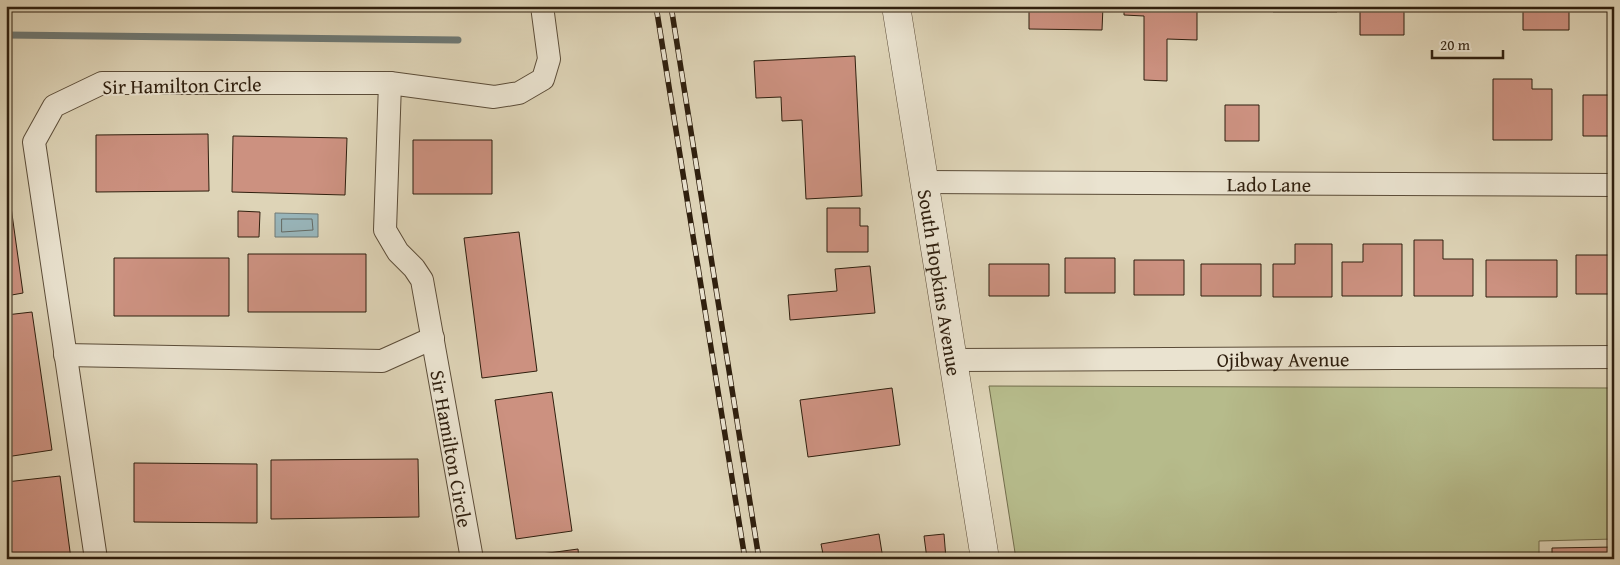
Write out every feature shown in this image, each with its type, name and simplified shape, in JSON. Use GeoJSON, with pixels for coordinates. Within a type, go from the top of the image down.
{"type":"FeatureCollection","features":[{"type":"Feature","properties":{"kind":"street","name":"Sir Hamilton Circle"},"geometry":{"type":"LineString","coordinates":[[96,559],[34,142],[54,106],[102,83],[390,83],[494,97],[519,93],[543,79],[549,59],[542,6]]}},
{"type":"Feature","properties":{"kind":"street","name":"South Hopkins Avenue"},"geometry":{"type":"LineString","coordinates":[[896,6],[985,559]]}},
{"type":"Feature","properties":{"kind":"street","name":"Sir Hamilton Circle"},"geometry":{"type":"LineString","coordinates":[[390,83],[385,230],[398,252],[414,268],[422,280],[472,559]]}},
{"type":"Feature","properties":{"kind":"street","name":"Lado Lane"},"geometry":{"type":"LineString","coordinates":[[924,182],[1614,184]]}},
{"type":"Feature","properties":{"kind":"street","name":"Sir Hamilton Circle"},"geometry":{"type":"LineString","coordinates":[[65,355],[382,361],[433,338]]}},
{"type":"Feature","properties":{"kind":"street","name":"Ojibway Avenue"},"geometry":{"type":"LineString","coordinates":[[952,360],[1614,357]]}},
{"type":"Feature","properties":{"kind":"green space"},"geometry":{"type":"Polygon","coordinates":[[[989,386],[1614,388],[1614,539],[1539,541],[1539,559],[1016,559],[989,386]]]}},
{"type":"Feature","properties":{"kind":"water"},"geometry":{"type":"Polygon","coordinates":[[[275,213],[318,214],[318,237],[275,237],[275,213]]]}},
{"type":"Feature","properties":{"kind":"building"},"geometry":{"type":"Polygon","coordinates":[[[1029,6],[1103,6],[1102,30],[1029,29],[1029,6]]]}},
{"type":"Feature","properties":{"kind":"building"},"geometry":{"type":"Polygon","coordinates":[[[1124,6],[1197,6],[1197,40],[1167,39],[1167,81],[1144,80],[1144,16],[1124,15],[1124,6]]]}},
{"type":"Feature","properties":{"kind":"building"},"geometry":{"type":"Polygon","coordinates":[[[1273,6],[1337,6],[1337,12],[1273,12],[1273,6]]]}},
{"type":"Feature","properties":{"kind":"building"},"geometry":{"type":"Polygon","coordinates":[[[1360,6],[1404,6],[1404,35],[1360,35],[1360,6]]]}},
{"type":"Feature","properties":{"kind":"building"},"geometry":{"type":"Polygon","coordinates":[[[1523,6],[1569,6],[1569,30],[1523,30],[1523,6]]]}},
{"type":"Feature","properties":{"kind":"building"},"geometry":{"type":"Polygon","coordinates":[[[855,56],[862,196],[806,199],[802,120],[782,121],[781,97],[756,98],[754,61],[855,56]]]}},
{"type":"Feature","properties":{"kind":"building"},"geometry":{"type":"Polygon","coordinates":[[[1493,79],[1532,79],[1532,89],[1552,89],[1552,140],[1493,140],[1493,79]]]}},
{"type":"Feature","properties":{"kind":"building"},"geometry":{"type":"Polygon","coordinates":[[[1583,95],[1614,95],[1614,136],[1583,136],[1583,95]]]}},
{"type":"Feature","properties":{"kind":"building"},"geometry":{"type":"Polygon","coordinates":[[[1225,105],[1259,105],[1259,141],[1225,141],[1225,105]]]}},
{"type":"Feature","properties":{"kind":"building"},"geometry":{"type":"Polygon","coordinates":[[[208,134],[209,191],[96,192],[96,135],[208,134]]]}},
{"type":"Feature","properties":{"kind":"building"},"geometry":{"type":"Polygon","coordinates":[[[233,136],[347,138],[345,195],[232,192],[233,136]]]}},
{"type":"Feature","properties":{"kind":"building"},"geometry":{"type":"Polygon","coordinates":[[[413,140],[492,140],[492,194],[413,194],[413,140]]]}},
{"type":"Feature","properties":{"kind":"building"},"geometry":{"type":"Polygon","coordinates":[[[6,171],[23,293],[6,296],[6,171]]]}},
{"type":"Feature","properties":{"kind":"building"},"geometry":{"type":"Polygon","coordinates":[[[827,208],[860,208],[860,226],[868,226],[868,252],[827,252],[827,208]]]}},
{"type":"Feature","properties":{"kind":"building"},"geometry":{"type":"Polygon","coordinates":[[[238,211],[260,212],[259,237],[238,237],[238,211]]]}},
{"type":"Feature","properties":{"kind":"building"},"geometry":{"type":"Polygon","coordinates":[[[519,232],[537,371],[482,378],[464,238],[519,232]]]}},
{"type":"Feature","properties":{"kind":"building"},"geometry":{"type":"Polygon","coordinates":[[[1414,240],[1443,240],[1443,259],[1473,259],[1473,296],[1414,296],[1414,240]]]}},
{"type":"Feature","properties":{"kind":"building"},"geometry":{"type":"Polygon","coordinates":[[[1295,244],[1332,244],[1332,297],[1273,297],[1273,264],[1295,264],[1295,244]]]}},
{"type":"Feature","properties":{"kind":"building"},"geometry":{"type":"Polygon","coordinates":[[[1363,244],[1402,244],[1402,296],[1342,296],[1342,262],[1363,262],[1363,244]]]}},
{"type":"Feature","properties":{"kind":"building"},"geometry":{"type":"Polygon","coordinates":[[[248,254],[366,254],[366,312],[248,312],[248,254]]]}},
{"type":"Feature","properties":{"kind":"building"},"geometry":{"type":"Polygon","coordinates":[[[1576,255],[1614,255],[1614,294],[1576,294],[1576,255]]]}},
{"type":"Feature","properties":{"kind":"building"},"geometry":{"type":"Polygon","coordinates":[[[114,258],[229,258],[229,316],[114,316],[114,258]]]}},
{"type":"Feature","properties":{"kind":"building"},"geometry":{"type":"Polygon","coordinates":[[[1065,258],[1115,258],[1115,293],[1065,293],[1065,258]]]}},
{"type":"Feature","properties":{"kind":"building"},"geometry":{"type":"Polygon","coordinates":[[[1134,260],[1184,260],[1184,295],[1134,295],[1134,260]]]}},
{"type":"Feature","properties":{"kind":"building"},"geometry":{"type":"Polygon","coordinates":[[[1486,260],[1557,260],[1557,297],[1486,297],[1486,260]]]}},
{"type":"Feature","properties":{"kind":"building"},"geometry":{"type":"Polygon","coordinates":[[[989,264],[1049,264],[1049,296],[989,296],[989,264]]]}},
{"type":"Feature","properties":{"kind":"building"},"geometry":{"type":"Polygon","coordinates":[[[1201,264],[1261,264],[1261,296],[1201,296],[1201,264]]]}},
{"type":"Feature","properties":{"kind":"building"},"geometry":{"type":"Polygon","coordinates":[[[870,266],[875,313],[790,320],[788,295],[837,291],[835,269],[870,266]]]}},
{"type":"Feature","properties":{"kind":"building"},"geometry":{"type":"Polygon","coordinates":[[[32,312],[52,450],[6,457],[6,315],[32,312]]]}},
{"type":"Feature","properties":{"kind":"building"},"geometry":{"type":"Polygon","coordinates":[[[892,388],[900,445],[808,457],[800,400],[892,388]]]}},
{"type":"Feature","properties":{"kind":"building"},"geometry":{"type":"Polygon","coordinates":[[[552,392],[572,531],[516,539],[495,400],[552,392]]]}},
{"type":"Feature","properties":{"kind":"building"},"geometry":{"type":"Polygon","coordinates":[[[418,459],[419,517],[271,519],[271,460],[418,459]]]}},
{"type":"Feature","properties":{"kind":"building"},"geometry":{"type":"Polygon","coordinates":[[[134,463],[257,464],[257,523],[134,522],[134,463]]]}},
{"type":"Feature","properties":{"kind":"building"},"geometry":{"type":"Polygon","coordinates":[[[60,476],[71,559],[10,559],[6,531],[6,482],[60,476]]]}},
{"type":"Feature","properties":{"kind":"building"},"geometry":{"type":"Polygon","coordinates":[[[879,534],[883,559],[824,559],[821,544],[879,534]]]}},
{"type":"Feature","properties":{"kind":"building"},"geometry":{"type":"Polygon","coordinates":[[[944,534],[946,559],[927,559],[924,536],[944,534]]]}},
{"type":"Feature","properties":{"kind":"building"},"geometry":{"type":"Polygon","coordinates":[[[1614,547],[1614,559],[1552,559],[1552,548],[1614,547]]]}},
{"type":"Feature","properties":{"kind":"building"},"geometry":{"type":"Polygon","coordinates":[[[578,549],[579,559],[520,559],[519,557],[578,549]]]}},
{"type":"Feature","properties":{"kind":"waterway"},"geometry":{"type":"LineString","coordinates":[[6,35],[458,40]]}},
{"type":"Feature","properties":{"kind":"railway"},"geometry":{"type":"LineString","coordinates":[[656,6],[745,559]]}},
{"type":"Feature","properties":{"kind":"railway"},"geometry":{"type":"LineString","coordinates":[[671,6],[759,559]]}}]}
